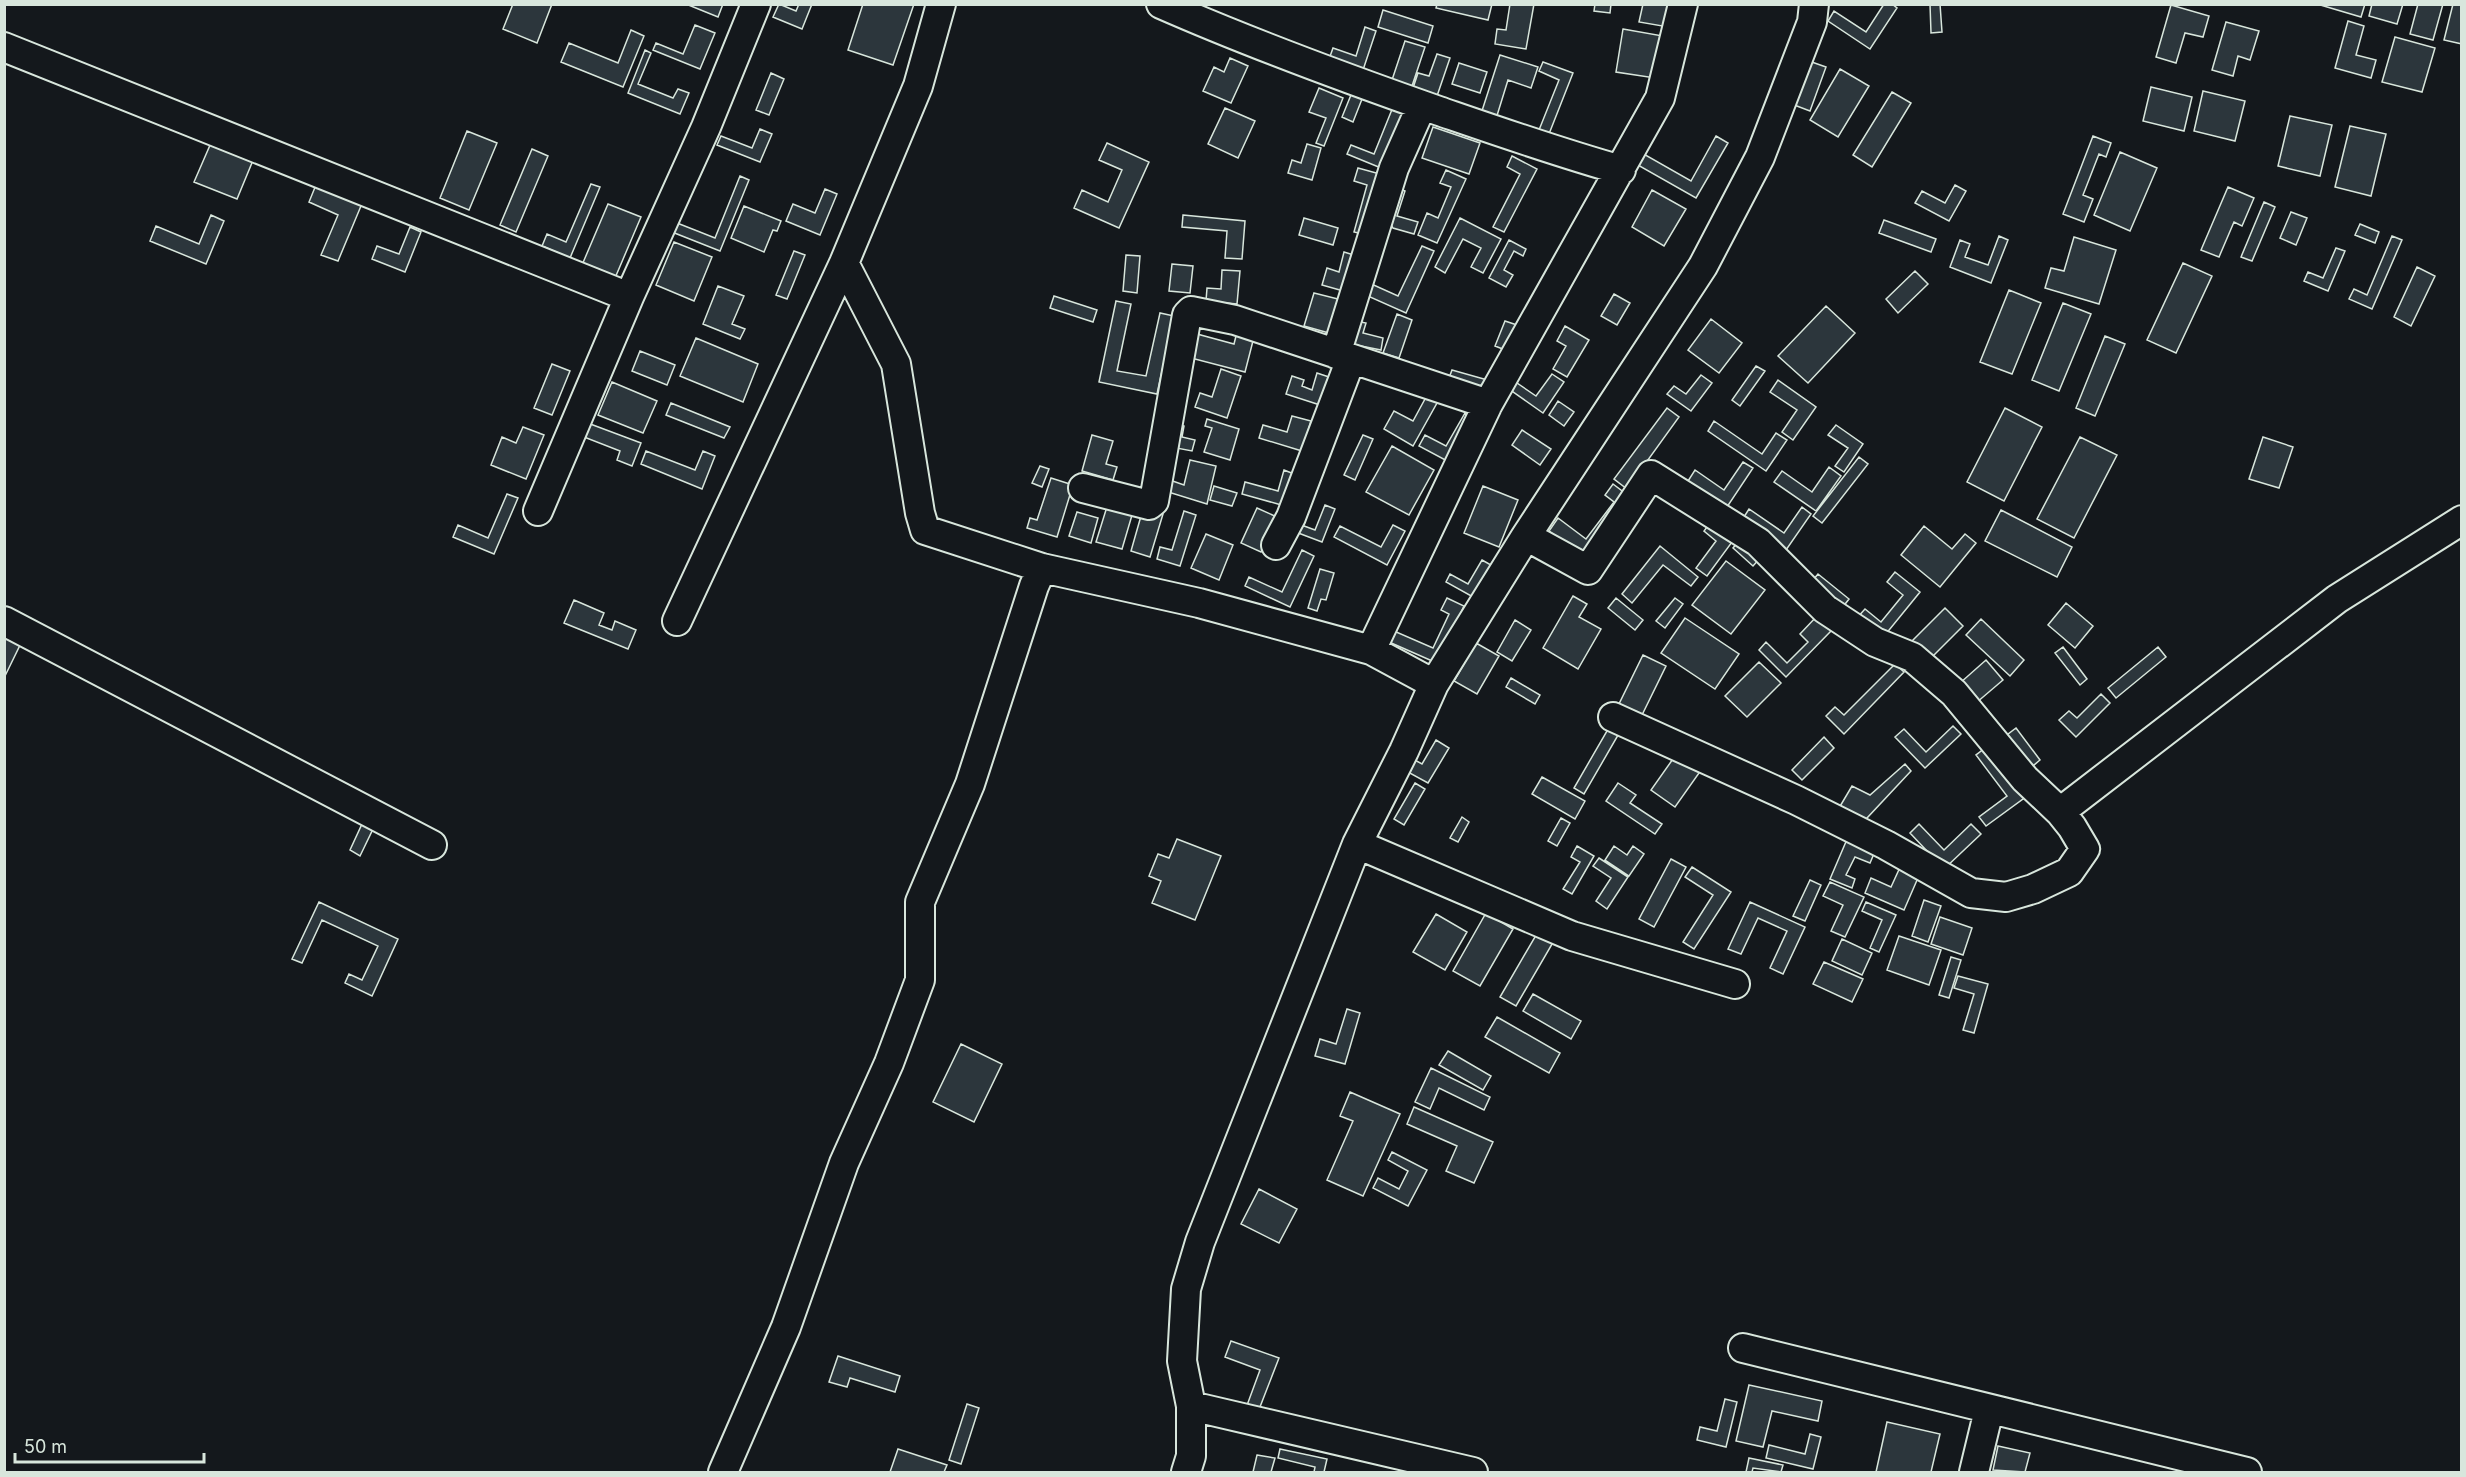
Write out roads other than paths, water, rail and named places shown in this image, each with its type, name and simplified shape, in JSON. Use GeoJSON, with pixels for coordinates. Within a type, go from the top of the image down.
{"type":"FeatureCollection","features":[{"type":"Feature","properties":{"kind":"street"},"geometry":{"type":"LineString","coordinates":[[538,511],[628,297],[706,126],[756,4]]}},
{"type":"Feature","properties":{"kind":"street"},"geometry":{"type":"LineString","coordinates":[[677,621],[844,262],[918,86],[941,4]]}},
{"type":"Feature","properties":{"kind":"street"},"geometry":{"type":"LineString","coordinates":[[1161,4],[1219,30],[1345,78],[1564,154],[1622,170]]}},
{"type":"Feature","properties":{"kind":"street"},"geometry":{"type":"LineString","coordinates":[[1371,650],[1488,404],[1622,170],[1660,98],[1683,4]]}},
{"type":"Feature","properties":{"kind":"street"},"geometry":{"type":"LineString","coordinates":[[1186,1473],[1191,1456],[1191,1406],[1182,1361],[1186,1289],[1200,1242],[1357,844],[1404,751],[1434,684],[1526,536],[1703,266],[1760,157],[1812,22],[1814,4]]}},
{"type":"Feature","properties":{"kind":"street"},"geometry":{"type":"LineString","coordinates":[[4,47],[628,297]]}},
{"type":"Feature","properties":{"kind":"street"},"geometry":{"type":"LineString","coordinates":[[1276,545],[1291,517],[1343,356],[1394,168],[1422,105]]}},
{"type":"Feature","properties":{"kind":"street"},"geometry":{"type":"LineString","coordinates":[[844,262],[896,364],[920,513],[925,530],[1042,568],[1199,603],[1371,650],[1434,684]]}},
{"type":"Feature","properties":{"kind":"street"},"geometry":{"type":"LineString","coordinates":[[1083,488],[1149,505],[1154,501],[1187,315],[1191,311],[1235,320],[1488,404]]}},
{"type":"Feature","properties":{"kind":"street"},"geometry":{"type":"LineString","coordinates":[[1526,536],[1588,570],[1651,475],[1758,542],[1825,609],[1875,642],[1912,657],[1954,693],[2025,779],[2060,812],[2085,849],[2069,872],[2033,889],[2006,897],[1971,893],[1886,845],[1796,800],[1613,717]]}},
{"type":"Feature","properties":{"kind":"street"},"geometry":{"type":"LineString","coordinates":[[2060,812],[2337,598],[2462,520]]}},
{"type":"Feature","properties":{"kind":"street"},"geometry":{"type":"LineString","coordinates":[[723,1473],[786,1327],[844,1163],[889,1063],[920,980],[920,902],[970,784],[1042,568]]}},
{"type":"Feature","properties":{"kind":"street"},"geometry":{"type":"LineString","coordinates":[[4,621],[432,845]]}},
{"type":"Feature","properties":{"kind":"street"},"geometry":{"type":"LineString","coordinates":[[1357,844],[1572,936],[1735,984]]}},
{"type":"Feature","properties":{"kind":"street"},"geometry":{"type":"LineString","coordinates":[[1743,1348],[2247,1473]]}},
{"type":"Feature","properties":{"kind":"street"},"geometry":{"type":"LineString","coordinates":[[1191,1406],[1473,1473]]}},
{"type":"Feature","properties":{"kind":"street"},"geometry":{"type":"LineString","coordinates":[[1974,1473],[1989,1410]]}}]}
